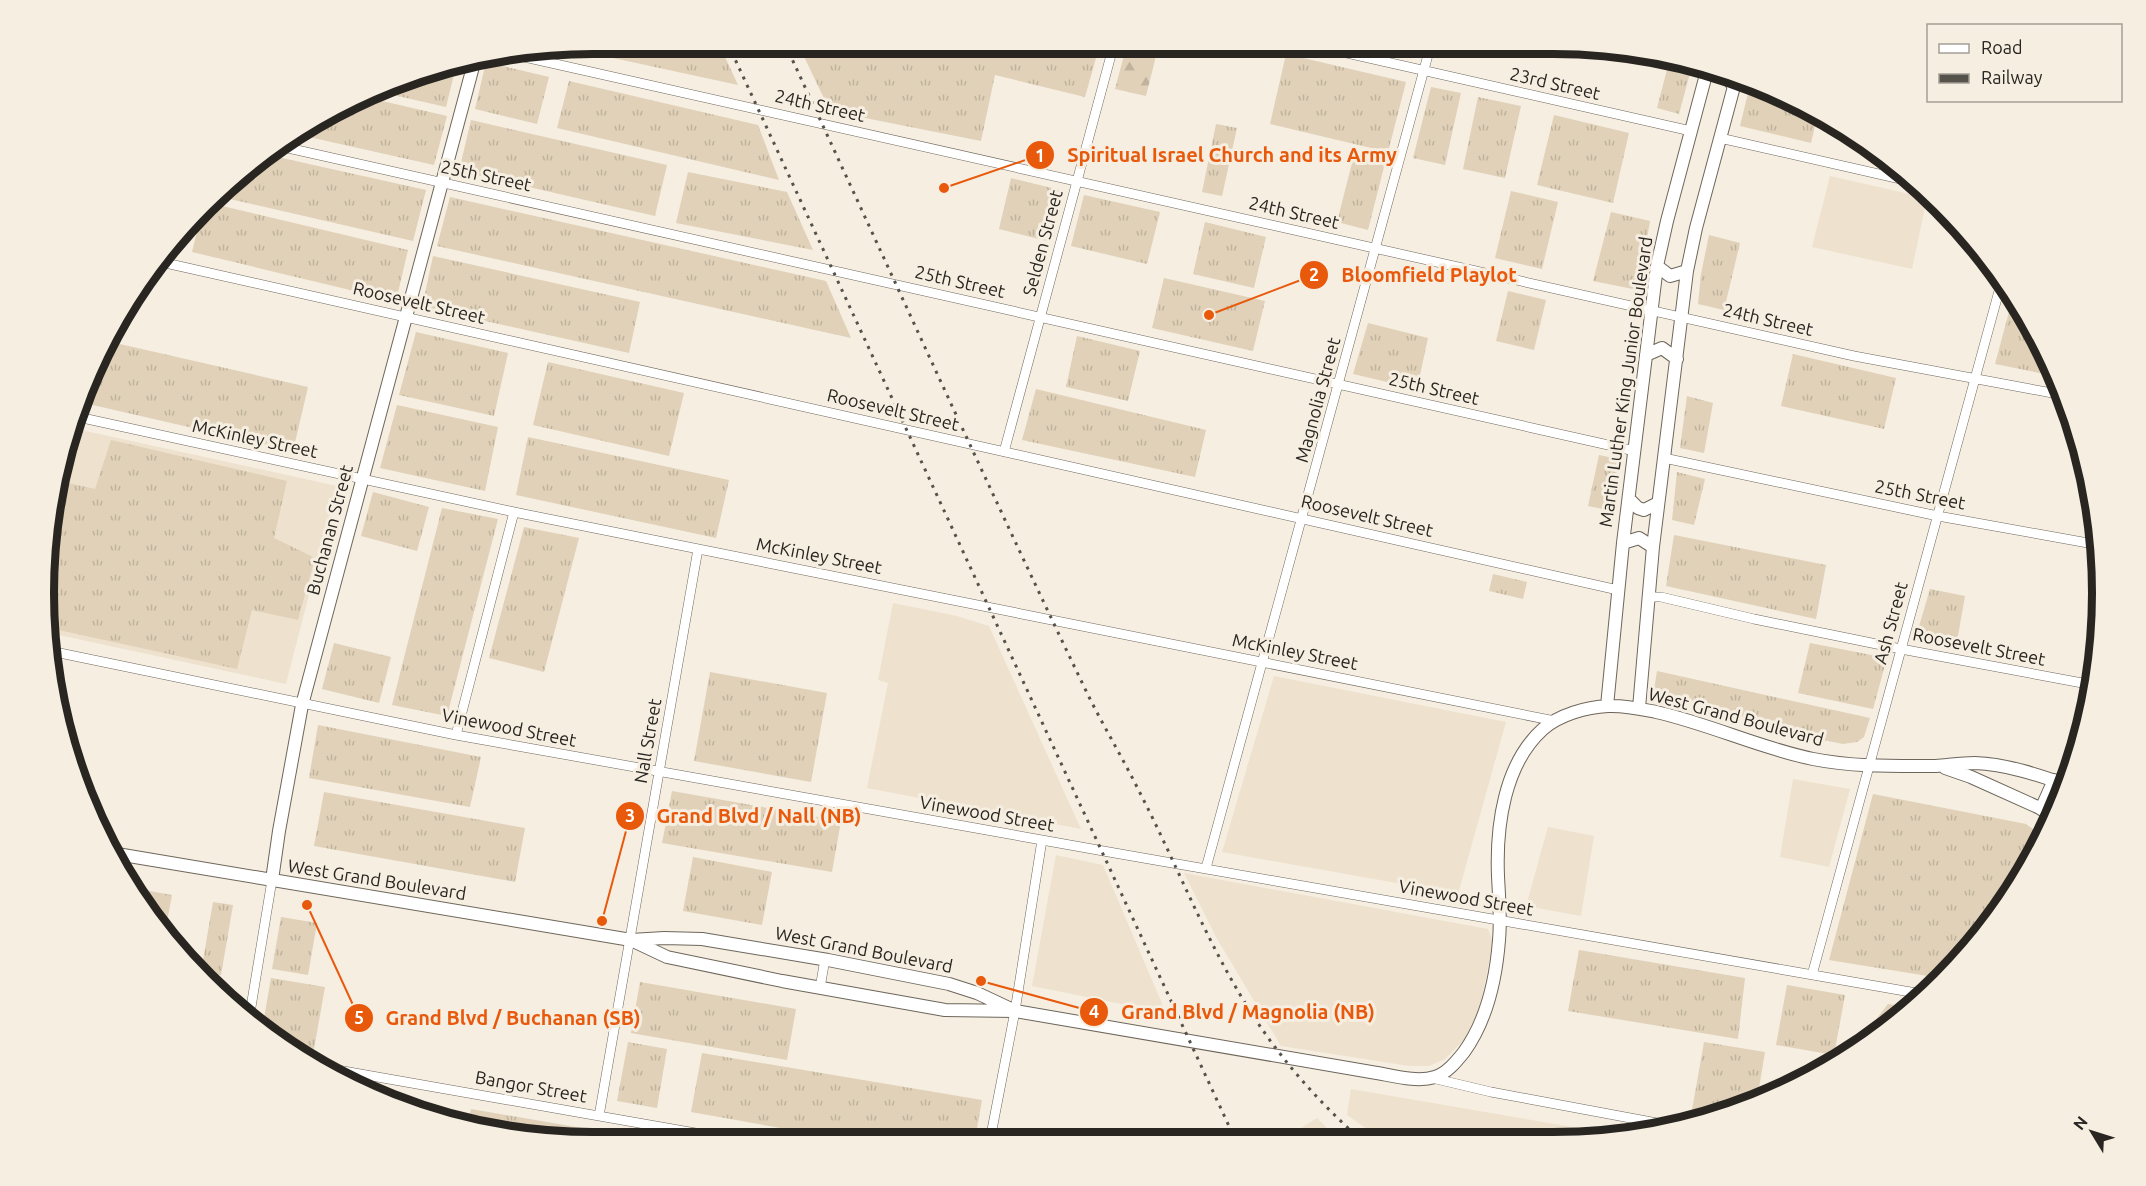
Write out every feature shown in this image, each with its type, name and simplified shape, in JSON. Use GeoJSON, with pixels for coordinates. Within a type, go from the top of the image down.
{"type":"FeatureCollection","features":[{"type":"Feature","properties":{"kind":"main road","name":"Buchanan Street"},"geometry":{"type":"LineString","coordinates":[[272,880],[302,705],[473,67]]}},
{"type":"Feature","properties":{"kind":"main road","name":"Martin Luther King Junior Boulevard"},"geometry":{"type":"LineString","coordinates":[[1607,706],[1623,543],[1657,266],[1706,76]]}},
{"type":"Feature","properties":{"kind":"main road"},"geometry":{"type":"LineString","coordinates":[[1639,708],[1653,547],[1687,271],[1696,228],[1734,86]]}},
{"type":"Feature","properties":{"kind":"main road"},"geometry":{"type":"LineString","coordinates":[[1657,266],[1670,276],[1687,271]]}},
{"type":"Feature","properties":{"kind":"main road"},"geometry":{"type":"LineString","coordinates":[[1646,355],[1662,348],[1677,359]]}},
{"type":"Feature","properties":{"kind":"main road"},"geometry":{"type":"LineString","coordinates":[[1629,499],[1638,508],[1644,510],[1658,503]]}},
{"type":"Feature","properties":{"kind":"main road"},"geometry":{"type":"LineString","coordinates":[[1623,543],[1639,538],[1653,547]]}},
{"type":"Feature","properties":{"kind":"main road","name":"West Grand Boulevard"},"geometry":{"type":"LineString","coordinates":[[631,940],[667,957],[707,967],[945,1010],[1015,1011],[1371,1072],[1417,1079],[1432,1078],[1441,1075],[1460,1058],[1481,1023],[1492,986],[1499,941],[1498,856],[1507,790],[1530,744],[1544,729],[1555,722],[1581,710],[1607,706],[1639,708],[1695,722],[1812,759],[1870,765],[1990,764],[2057,781]]}},
{"type":"Feature","properties":{"kind":"main road","name":"West Grand Boulevard"},"geometry":{"type":"LineString","coordinates":[[1938,766],[1971,777],[2045,811]]}},
{"type":"Feature","properties":{"kind":"main road"},"geometry":{"type":"LineString","coordinates":[[2041,809],[2054,780]]}},
{"type":"Feature","properties":{"kind":"main road","name":"West Grand Boulevard"},"geometry":{"type":"LineString","coordinates":[[122,855],[631,940],[702,939],[825,959],[949,984],[977,993],[1015,1011]]}},
{"type":"Feature","properties":{"kind":"street","name":"Selden Street"},"geometry":{"type":"LineString","coordinates":[[1004,452],[1111,54]]}},
{"type":"Feature","properties":{"kind":"street","name":"23rd Street"},"geometry":{"type":"LineString","coordinates":[[1350,54],[1691,131]]}},
{"type":"Feature","properties":{"kind":"street","name":"Magnolia Street"},"geometry":{"type":"LineString","coordinates":[[1206,868],[1429,54]]}},
{"type":"Feature","properties":{"kind":"street","name":"24th Street"},"geometry":{"type":"LineString","coordinates":[[530,58],[1854,356],[2053,393]]}},
{"type":"Feature","properties":{"kind":"street"},"geometry":{"type":"LineString","coordinates":[[1720,138],[1896,178]]}},
{"type":"Feature","properties":{"kind":"street","name":"25th Street"},"geometry":{"type":"LineString","coordinates":[[289,148],[1635,451]]}},
{"type":"Feature","properties":{"kind":"street","name":"Roosevelt Street"},"geometry":{"type":"LineString","coordinates":[[166,263],[1618,590]]}},
{"type":"Feature","properties":{"kind":"street","name":"Ash Street"},"geometry":{"type":"LineString","coordinates":[[1812,975],[1999,291]]}},
{"type":"Feature","properties":{"kind":"street","name":"McKinley Street"},"geometry":{"type":"LineString","coordinates":[[84,418],[514,512],[1555,722]]}},
{"type":"Feature","properties":{"kind":"street","name":"25th Street"},"geometry":{"type":"LineString","coordinates":[[1664,459],[1938,516],[2089,542]]}},
{"type":"Feature","properties":{"kind":"street"},"geometry":{"type":"LineString","coordinates":[[456,735],[514,512]]}},
{"type":"Feature","properties":{"kind":"street","name":"Nall Street"},"geometry":{"type":"LineString","coordinates":[[599,1116],[698,549]]}},
{"type":"Feature","properties":{"kind":"street","name":"Roosevelt Street"},"geometry":{"type":"LineString","coordinates":[[1648,597],[1661,597],[1754,619],[1901,649],[2084,683]]}},
{"type":"Feature","properties":{"kind":"street","name":"Vinewood Street"},"geometry":{"type":"LineString","coordinates":[[58,653],[302,705],[456,735],[1914,993]]}},
{"type":"Feature","properties":{"kind":"street"},"geometry":{"type":"LineString","coordinates":[[992,1132],[1015,1011],[1042,840]]}},
{"type":"Feature","properties":{"kind":"street","name":"Buchanan Street"},"geometry":{"type":"LineString","coordinates":[[251,1009],[272,880]]}},
{"type":"Feature","properties":{"kind":"street"},"geometry":{"type":"LineString","coordinates":[[820,988],[825,959]]}},
{"type":"Feature","properties":{"kind":"street","name":"Bangor Street"},"geometry":{"type":"LineString","coordinates":[[346,1071],[683,1132]]}},
{"type":"Feature","properties":{"kind":"street"},"geometry":{"type":"LineString","coordinates":[[1432,1078],[1491,1092],[1654,1123]]}},
{"type":"Feature","properties":{"kind":"shaded area"},"geometry":{"type":"Polygon","coordinates":[[[1830,176],[1916,196],[1926,204],[1912,269],[1812,247],[1830,176]]]}},
{"type":"Feature","properties":{"kind":"shaded area"},"geometry":{"type":"Polygon","coordinates":[[[80,430],[337,486],[286,684],[56,634],[55,558],[59,523],[64,488],[80,430]]]}},
{"type":"Feature","properties":{"kind":"shaded area"},"geometry":{"type":"Polygon","coordinates":[[[893,603],[957,616],[989,626],[1081,829],[867,788],[888,683],[878,680],[893,603]]]}},
{"type":"Feature","properties":{"kind":"shaded area"},"geometry":{"type":"Polygon","coordinates":[[[1274,676],[1506,722],[1458,894],[1222,852],[1274,676]]]}},
{"type":"Feature","properties":{"kind":"shaded area"},"geometry":{"type":"Polygon","coordinates":[[[1793,779],[1850,789],[1829,867],[1780,857],[1793,779]]]}},
{"type":"Feature","properties":{"kind":"shaded area"},"geometry":{"type":"Polygon","coordinates":[[[1548,827],[1594,836],[1581,916],[1526,906],[1548,827]]]}},
{"type":"Feature","properties":{"kind":"shaded area"},"geometry":{"type":"Polygon","coordinates":[[[1056,855],[1103,865],[1166,1013],[1032,986],[1056,855]]]}},
{"type":"Feature","properties":{"kind":"shaded area"},"geometry":{"type":"Polygon","coordinates":[[[1184,873],[1488,929],[1493,942],[1480,1007],[1464,1040],[1445,1059],[1429,1066],[1409,1066],[1281,1046],[1216,937],[1184,873]]]}},
{"type":"Feature","properties":{"kind":"shaded area"},"geometry":{"type":"Polygon","coordinates":[[[1351,1089],[1592,1131],[1371,1132],[1347,1115],[1351,1089]]]}},
{"type":"Feature","properties":{"kind":"shaded area"},"geometry":{"type":"Polygon","coordinates":[[[1317,1118],[1331,1132],[1295,1132],[1317,1118]]]}},
{"type":"Feature","properties":{"kind":"green space"},"geometry":{"type":"Polygon","coordinates":[[[595,54],[724,54],[738,85],[595,54]]]}},
{"type":"Feature","properties":{"kind":"green space"},"geometry":{"type":"Polygon","coordinates":[[[803,54],[1097,54],[1085,97],[995,75],[981,141],[830,111],[803,54]]]}},
{"type":"Feature","properties":{"kind":"green space"},"geometry":{"type":"Polygon","coordinates":[[[1124,54],[1156,54],[1146,96],[1115,89],[1124,54]]]}},
{"type":"Feature","properties":{"kind":"green space"},"geometry":{"type":"Polygon","coordinates":[[[1286,54],[1406,82],[1388,152],[1270,124],[1286,54]]]}},
{"type":"Feature","properties":{"kind":"green space"},"geometry":{"type":"Polygon","coordinates":[[[492,63],[549,77],[537,124],[475,109],[485,65],[492,63]]]}},
{"type":"Feature","properties":{"kind":"green space"},"geometry":{"type":"Polygon","coordinates":[[[1668,66],[1690,71],[1679,114],[1657,108],[1668,66]]]}},
{"type":"Feature","properties":{"kind":"green space"},"geometry":{"type":"Polygon","coordinates":[[[455,72],[446,107],[389,94],[455,72]]]}},
{"type":"Feature","properties":{"kind":"green space"},"geometry":{"type":"Polygon","coordinates":[[[569,81],[758,125],[779,180],[557,128],[569,81]]]}},
{"type":"Feature","properties":{"kind":"green space"},"geometry":{"type":"Polygon","coordinates":[[[1431,87],[1461,93],[1445,165],[1413,158],[1431,87]]]}},
{"type":"Feature","properties":{"kind":"green space"},"geometry":{"type":"Polygon","coordinates":[[[1748,91],[1816,122],[1811,143],[1740,126],[1748,91]]]}},
{"type":"Feature","properties":{"kind":"green space"},"geometry":{"type":"Polygon","coordinates":[[[1478,97],[1521,106],[1505,178],[1463,169],[1478,97]]]}},
{"type":"Feature","properties":{"kind":"green space"},"geometry":{"type":"Polygon","coordinates":[[[377,100],[447,116],[434,165],[307,137],[323,126],[377,100]]]}},
{"type":"Feature","properties":{"kind":"green space"},"geometry":{"type":"Polygon","coordinates":[[[1554,115],[1629,133],[1613,203],[1537,185],[1554,115]]]}},
{"type":"Feature","properties":{"kind":"green space"},"geometry":{"type":"Polygon","coordinates":[[[471,120],[667,165],[655,216],[459,171],[471,120]]]}},
{"type":"Feature","properties":{"kind":"green space"},"geometry":{"type":"Polygon","coordinates":[[[1216,124],[1237,128],[1222,196],[1202,192],[1216,124]]]}},
{"type":"Feature","properties":{"kind":"green space"},"geometry":{"type":"Polygon","coordinates":[[[1354,155],[1385,163],[1368,230],[1337,222],[1354,155]]]}},
{"type":"Feature","properties":{"kind":"green space"},"geometry":{"type":"Polygon","coordinates":[[[277,157],[426,190],[413,241],[227,198],[277,157]]]}},
{"type":"Feature","properties":{"kind":"green space"},"geometry":{"type":"Polygon","coordinates":[[[688,172],[787,192],[813,250],[676,223],[688,172]]]}},
{"type":"Feature","properties":{"kind":"green space"},"geometry":{"type":"Polygon","coordinates":[[[1011,178],[1060,190],[1047,241],[999,229],[1011,178]]]}},
{"type":"Feature","properties":{"kind":"green space"},"geometry":{"type":"Polygon","coordinates":[[[1511,191],[1558,202],[1542,269],[1495,258],[1511,191]]]}},
{"type":"Feature","properties":{"kind":"green space"},"geometry":{"type":"Polygon","coordinates":[[[1084,195],[1160,212],[1147,264],[1071,246],[1084,195]]]}},
{"type":"Feature","properties":{"kind":"green space"},"geometry":{"type":"Polygon","coordinates":[[[450,197],[826,281],[851,338],[437,246],[450,197]]]}},
{"type":"Feature","properties":{"kind":"green space"},"geometry":{"type":"Polygon","coordinates":[[[219,205],[408,250],[396,301],[192,252],[198,227],[219,205]]]}},
{"type":"Feature","properties":{"kind":"green space"},"geometry":{"type":"Polygon","coordinates":[[[1611,212],[1650,221],[1638,290],[1593,281],[1611,212]]]}},
{"type":"Feature","properties":{"kind":"green space"},"geometry":{"type":"Polygon","coordinates":[[[1205,222],[1266,237],[1254,288],[1193,274],[1205,222]]]}},
{"type":"Feature","properties":{"kind":"green space"},"geometry":{"type":"Polygon","coordinates":[[[1709,235],[1740,243],[1724,310],[1698,304],[1709,235]]]}},
{"type":"Feature","properties":{"kind":"green space"},"geometry":{"type":"Polygon","coordinates":[[[433,256],[640,302],[629,353],[422,307],[433,256]]]}},
{"type":"Feature","properties":{"kind":"green space"},"geometry":{"type":"Polygon","coordinates":[[[1164,278],[1265,301],[1253,351],[1152,328],[1164,278]]]}},
{"type":"Feature","properties":{"kind":"green space"},"geometry":{"type":"Polygon","coordinates":[[[1508,291],[1546,300],[1534,350],[1496,341],[1508,291]]]}},
{"type":"Feature","properties":{"kind":"green space"},"geometry":{"type":"Polygon","coordinates":[[[2010,308],[2045,374],[1995,364],[2010,308]]]}},
{"type":"Feature","properties":{"kind":"green space"},"geometry":{"type":"Polygon","coordinates":[[[1368,323],[1428,338],[1417,389],[1353,374],[1368,323]]]}},
{"type":"Feature","properties":{"kind":"green space"},"geometry":{"type":"Polygon","coordinates":[[[416,332],[508,353],[494,416],[399,395],[416,332]]]}},
{"type":"Feature","properties":{"kind":"green space"},"geometry":{"type":"Polygon","coordinates":[[[1077,336],[1140,351],[1128,401],[1066,387],[1077,336]]]}},
{"type":"Feature","properties":{"kind":"green space"},"geometry":{"type":"Polygon","coordinates":[[[116,343],[308,387],[293,451],[89,404],[116,343]]]}},
{"type":"Feature","properties":{"kind":"green space"},"geometry":{"type":"Polygon","coordinates":[[[1793,354],[1896,378],[1884,429],[1781,406],[1793,354]]]}},
{"type":"Feature","properties":{"kind":"green space"},"geometry":{"type":"Polygon","coordinates":[[[548,362],[684,393],[669,456],[533,425],[548,362]]]}},
{"type":"Feature","properties":{"kind":"green space"},"geometry":{"type":"Polygon","coordinates":[[[1036,389],[1206,430],[1195,477],[1022,440],[1036,389]]]}},
{"type":"Feature","properties":{"kind":"green space"},"geometry":{"type":"Polygon","coordinates":[[[1687,396],[1713,403],[1704,453],[1680,448],[1687,396]]]}},
{"type":"Feature","properties":{"kind":"green space"},"geometry":{"type":"Polygon","coordinates":[[[397,405],[498,427],[485,491],[380,468],[397,405]]]}},
{"type":"Feature","properties":{"kind":"green space"},"geometry":{"type":"Polygon","coordinates":[[[528,437],[729,480],[716,538],[516,495],[528,437]]]}},
{"type":"Feature","properties":{"kind":"green space"},"geometry":{"type":"Polygon","coordinates":[[[111,440],[287,481],[274,538],[315,558],[298,620],[252,610],[237,669],[55,629],[55,558],[65,482],[95,489],[111,440]]]}},
{"type":"Feature","properties":{"kind":"green space"},"geometry":{"type":"Polygon","coordinates":[[[1599,455],[1618,459],[1612,511],[1588,506],[1599,455]]]}},
{"type":"Feature","properties":{"kind":"green space"},"geometry":{"type":"Polygon","coordinates":[[[1677,472],[1705,479],[1694,525],[1672,520],[1677,472]]]}},
{"type":"Feature","properties":{"kind":"green space"},"geometry":{"type":"Polygon","coordinates":[[[373,492],[429,507],[417,551],[361,536],[373,492]]]}},
{"type":"Feature","properties":{"kind":"green space"},"geometry":{"type":"Polygon","coordinates":[[[442,508],[498,519],[447,716],[392,705],[442,508]]]}},
{"type":"Feature","properties":{"kind":"green space"},"geometry":{"type":"Polygon","coordinates":[[[524,527],[579,538],[544,672],[489,658],[524,527]]]}},
{"type":"Feature","properties":{"kind":"green space"},"geometry":{"type":"Polygon","coordinates":[[[1674,535],[1826,565],[1816,619],[1666,586],[1674,535]]]}},
{"type":"Feature","properties":{"kind":"green space"},"geometry":{"type":"Polygon","coordinates":[[[1493,574],[1527,582],[1523,599],[1489,591],[1493,574]]]}},
{"type":"Feature","properties":{"kind":"green space"},"geometry":{"type":"Polygon","coordinates":[[[1930,589],[1965,596],[1956,647],[1915,640],[1930,589]]]}},
{"type":"Feature","properties":{"kind":"green space"},"geometry":{"type":"Polygon","coordinates":[[[334,643],[391,657],[379,703],[322,689],[334,643]]]}},
{"type":"Feature","properties":{"kind":"green space"},"geometry":{"type":"Polygon","coordinates":[[[1810,643],[1887,658],[1873,709],[1798,693],[1810,643]]]}},
{"type":"Feature","properties":{"kind":"green space"},"geometry":{"type":"Polygon","coordinates":[[[1657,671],[1870,718],[1864,737],[1857,742],[1843,744],[1791,733],[1717,708],[1659,693],[1654,690],[1657,671]]]}},
{"type":"Feature","properties":{"kind":"green space"},"geometry":{"type":"Polygon","coordinates":[[[710,672],[827,693],[811,782],[694,761],[710,672]]]}},
{"type":"Feature","properties":{"kind":"green space"},"geometry":{"type":"Polygon","coordinates":[[[318,725],[481,757],[470,807],[309,778],[318,725]]]}},
{"type":"Feature","properties":{"kind":"green space"},"geometry":{"type":"Polygon","coordinates":[[[672,791],[841,821],[832,872],[662,843],[672,791]]]}},
{"type":"Feature","properties":{"kind":"green space"},"geometry":{"type":"Polygon","coordinates":[[[324,792],[525,828],[515,882],[314,846],[324,792]]]}},
{"type":"Feature","properties":{"kind":"green space"},"geometry":{"type":"Polygon","coordinates":[[[1873,794],[2026,824],[2036,831],[2020,862],[1981,921],[1931,977],[1829,960],[1873,794]]]}},
{"type":"Feature","properties":{"kind":"green space"},"geometry":{"type":"Polygon","coordinates":[[[693,857],[772,872],[762,925],[683,911],[693,857]]]}},
{"type":"Feature","properties":{"kind":"green space"},"geometry":{"type":"Polygon","coordinates":[[[144,890],[172,895],[167,923],[144,890]]]}},
{"type":"Feature","properties":{"kind":"green space"},"geometry":{"type":"Polygon","coordinates":[[[213,902],[233,905],[221,975],[212,974],[202,964],[213,902]]]}},
{"type":"Feature","properties":{"kind":"green space"},"geometry":{"type":"Polygon","coordinates":[[[281,917],[317,923],[308,975],[272,969],[281,917]]]}},
{"type":"Feature","properties":{"kind":"green space"},"geometry":{"type":"Polygon","coordinates":[[[1579,950],[1745,978],[1738,1039],[1568,1011],[1579,950]]]}},
{"type":"Feature","properties":{"kind":"green space"},"geometry":{"type":"Polygon","coordinates":[[[271,978],[325,987],[314,1049],[303,1047],[264,1020],[271,978]]]}},
{"type":"Feature","properties":{"kind":"green space"},"geometry":{"type":"Polygon","coordinates":[[[640,982],[796,1009],[787,1060],[631,1033],[640,982]]]}},
{"type":"Feature","properties":{"kind":"green space"},"geometry":{"type":"Polygon","coordinates":[[[1787,985],[1845,995],[1835,1052],[1831,1054],[1776,1045],[1787,985]]]}},
{"type":"Feature","properties":{"kind":"green space"},"geometry":{"type":"Polygon","coordinates":[[[1888,1004],[1899,1006],[1881,1021],[1867,1030],[1888,1004]]]}},
{"type":"Feature","properties":{"kind":"green space"},"geometry":{"type":"Polygon","coordinates":[[[628,1042],[667,1049],[657,1108],[617,1101],[628,1042]]]}},
{"type":"Feature","properties":{"kind":"green space"},"geometry":{"type":"Polygon","coordinates":[[[1704,1042],[1765,1052],[1758,1091],[1701,1111],[1692,1110],[1704,1042]]]}},
{"type":"Feature","properties":{"kind":"green space"},"geometry":{"type":"Polygon","coordinates":[[[702,1053],[982,1100],[976,1132],[802,1132],[691,1112],[702,1053]]]}},
{"type":"Feature","properties":{"kind":"green space"},"geometry":{"type":"Polygon","coordinates":[[[471,1109],[605,1132],[558,1131],[469,1118],[471,1109]]]}},
{"type":"Feature","properties":{"kind":"railway"},"geometry":{"type":"LineString","coordinates":[[733,54],[1232,1132]]}},
{"type":"Feature","properties":{"kind":"railway"},"geometry":{"type":"LineString","coordinates":[[790,54],[1049,614],[1088,695],[1152,817],[1222,962],[1237,990],[1277,1050],[1317,1096],[1353,1132]]}},
{"type":"Feature","properties":{"kind":"place","name":"Spiritual Israel Church and its Army"},"geometry":{"type":"Point","coordinates":[944,188]}},
{"type":"Feature","properties":{"kind":"place","name":"Bloomfield Playlot"},"geometry":{"type":"Point","coordinates":[1209,315]}},
{"type":"Feature","properties":{"kind":"place","name":"Grand Blvd / Buchanan (SB)"},"geometry":{"type":"Point","coordinates":[307,905]}},
{"type":"Feature","properties":{"kind":"place","name":"Grand Blvd / Nall (NB)"},"geometry":{"type":"Point","coordinates":[602,921]}},
{"type":"Feature","properties":{"kind":"place","name":"Grand Blvd / Magnolia (NB)"},"geometry":{"type":"Point","coordinates":[981,981]}}]}
